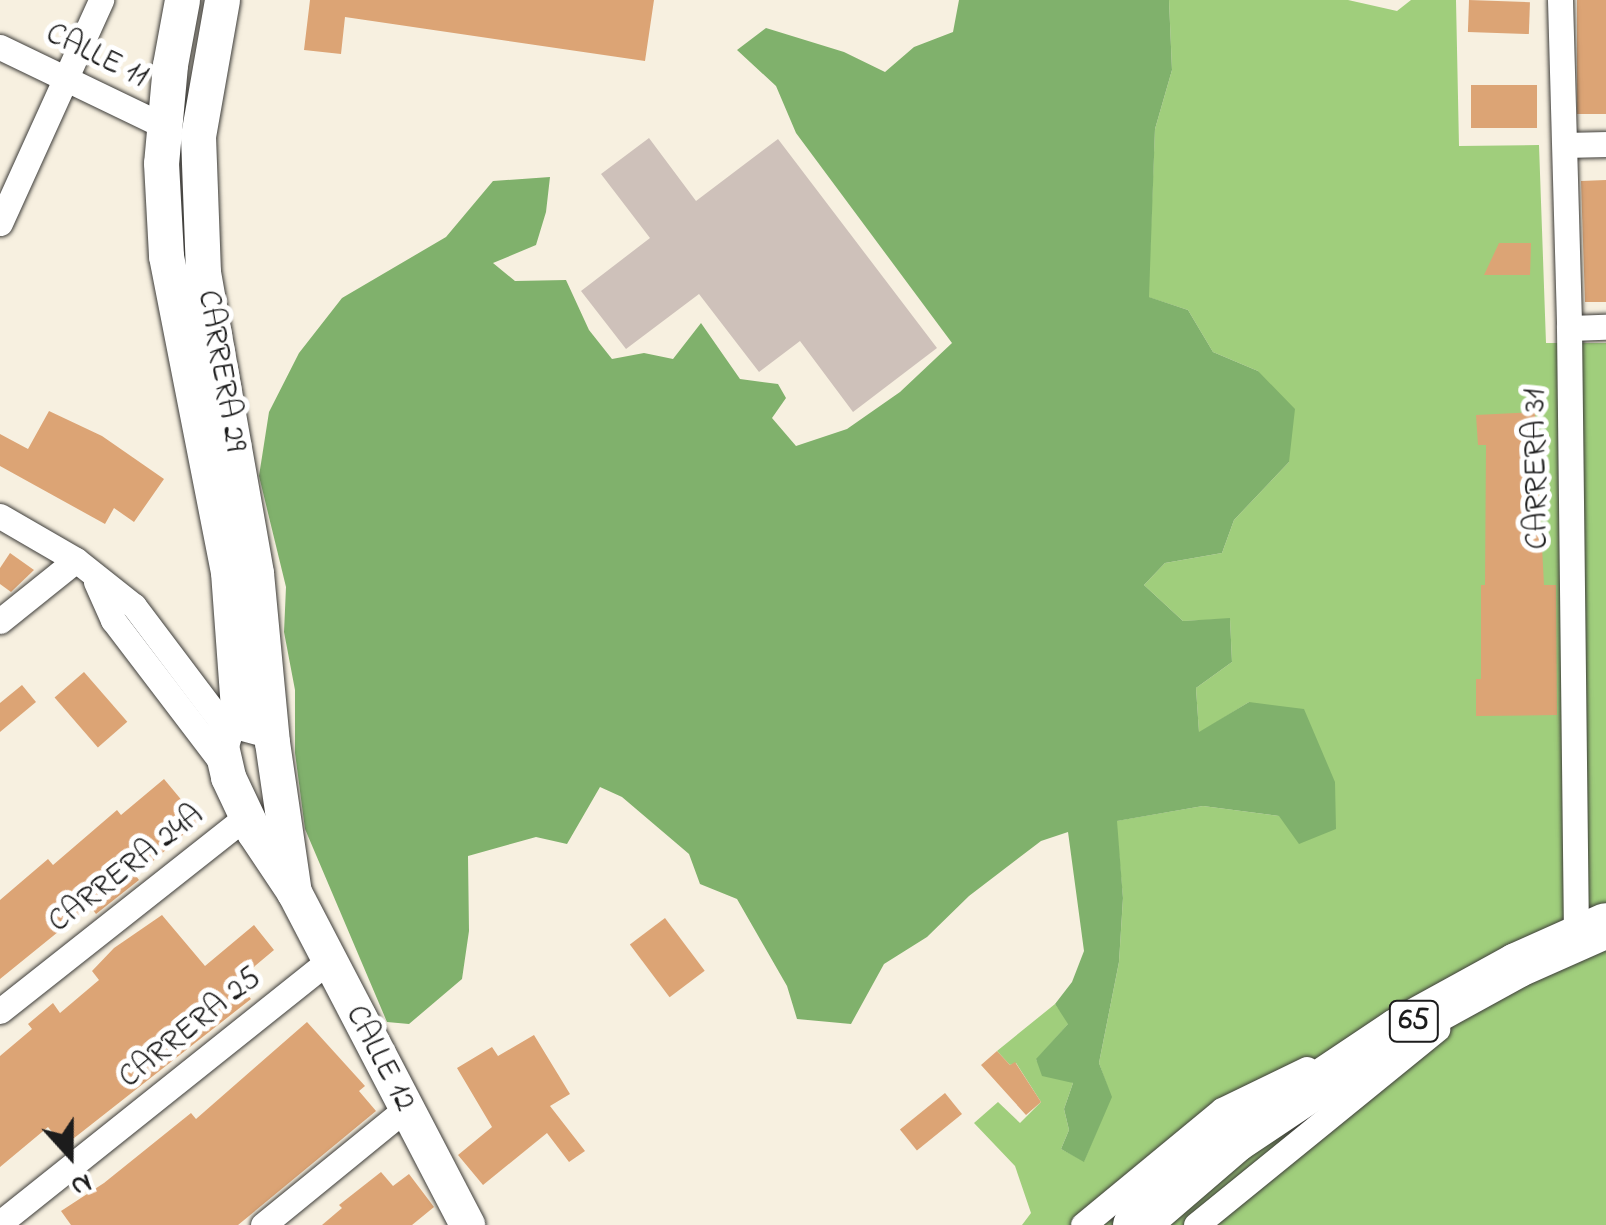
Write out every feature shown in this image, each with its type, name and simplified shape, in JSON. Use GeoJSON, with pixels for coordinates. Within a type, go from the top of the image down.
{"type":"FeatureCollection","features":[{"type":"Feature","properties":{"kind":"highway","name":"65"},"geometry":{"type":"LineString","coordinates":[[1135,1225],[1236,1140],[1398,1030],[1577,938]]}},
{"type":"Feature","properties":{"kind":"main road","name":"CARRERA 29"},"geometry":{"type":"LineString","coordinates":[[182,0],[161,163],[166,256],[228,572],[233,725],[221,746],[222,764]]}},
{"type":"Feature","properties":{"kind":"main road","name":"CARRERA 29"},"geometry":{"type":"LineString","coordinates":[[222,0],[198,136],[198,213],[203,272],[256,573],[272,742],[294,892]]}},
{"type":"Feature","properties":{"kind":"main road"},"geometry":{"type":"LineString","coordinates":[[233,725],[262,730],[272,742]]}},
{"type":"Feature","properties":{"kind":"main road"},"geometry":{"type":"LineString","coordinates":[[222,764],[246,817],[294,892]]}},
{"type":"Feature","properties":{"kind":"main road","name":"CALLE 12"},"geometry":{"type":"LineString","coordinates":[[294,892],[468,1225]]}},
{"type":"Feature","properties":{"kind":"street"},"geometry":{"type":"LineString","coordinates":[[0,223],[102,0]]}},
{"type":"Feature","properties":{"kind":"street","name":"CARRERA 31"},"geometry":{"type":"LineString","coordinates":[[1560,0],[1569,328],[1577,938]]}},
{"type":"Feature","properties":{"kind":"street","name":"CALLE 11"},"geometry":{"type":"LineString","coordinates":[[0,46],[164,126]]}},
{"type":"Feature","properties":{"kind":"street"},"geometry":{"type":"LineString","coordinates":[[1565,144],[1606,144]]}},
{"type":"Feature","properties":{"kind":"street"},"geometry":{"type":"LineString","coordinates":[[1569,328],[1606,327]]}},
{"type":"Feature","properties":{"kind":"street"},"geometry":{"type":"LineString","coordinates":[[0,516],[85,569],[134,606],[233,725]]}},
{"type":"Feature","properties":{"kind":"street"},"geometry":{"type":"LineString","coordinates":[[0,621],[85,569]]}},
{"type":"Feature","properties":{"kind":"street"},"geometry":{"type":"LineString","coordinates":[[85,569],[113,620],[222,764]]}},
{"type":"Feature","properties":{"kind":"street","name":"CARRERA 24A"},"geometry":{"type":"LineString","coordinates":[[0,1011],[246,817]]}},
{"type":"Feature","properties":{"kind":"street","name":"65"},"geometry":{"type":"LineString","coordinates":[[1196,1225],[1413,1047],[1577,938]]}},
{"type":"Feature","properties":{"kind":"street","name":"CARRERA 25"},"geometry":{"type":"LineString","coordinates":[[7,1217],[328,961]]}},
{"type":"Feature","properties":{"kind":"street","name":"65"},"geometry":{"type":"LineString","coordinates":[[1083,1225],[1222,1110],[1448,1003]]}},
{"type":"Feature","properties":{"kind":"street"},"geometry":{"type":"LineString","coordinates":[[262,1225],[405,1109]]}},
{"type":"Feature","properties":{"kind":"shaded area"},"geometry":{"type":"Polygon","coordinates":[[[649,138],[696,201],[778,139],[937,348],[853,412],[800,341],[759,372],[699,294],[626,349],[581,291],[650,238],[601,174],[649,138]]]}},
{"type":"Feature","properties":{"kind":"green space"},"geometry":{"type":"Polygon","coordinates":[[[959,0],[1169,0],[1172,70],[1155,129],[1149,297],[1188,310],[1213,352],[1258,371],[1295,409],[1289,462],[1234,520],[1222,553],[1165,563],[1144,585],[1183,621],[1230,618],[1232,662],[1196,688],[1199,732],[1249,702],[1304,709],[1335,782],[1336,829],[1299,844],[1279,816],[1203,806],[1117,821],[1123,898],[1119,962],[1099,1063],[1112,1097],[1084,1162],[1061,1149],[1069,1130],[1064,1109],[1073,1083],[1042,1076],[1036,1059],[1068,1024],[1055,1004],[1072,982],[1084,951],[1068,832],[1041,841],[969,896],[927,937],[884,964],[851,1024],[797,1019],[787,986],[737,899],[700,884],[689,854],[622,797],[600,787],[567,844],[536,837],[468,856],[469,931],[462,979],[409,1024],[387,1022],[305,829],[295,753],[295,690],[284,632],[286,587],[259,476],[269,412],[299,353],[342,298],[446,237],[493,181],[550,177],[546,212],[536,245],[493,263],[515,281],[566,280],[589,330],[612,359],[644,353],[673,359],[701,323],[740,379],[778,384],[786,398],[772,418],[796,446],[847,429],[900,392],[952,343],[796,133],[776,86],[737,50],[766,28],[844,52],[885,72],[914,47],[953,32],[959,0]]]}},
{"type":"Feature","properties":{"kind":"green space"},"geometry":{"type":"Polygon","coordinates":[[[1169,0],[1348,0],[1397,11],[1411,0],[1456,0],[1459,146],[1539,145],[1546,343],[1606,343],[1606,1225],[1022,1225],[1031,1213],[1015,1166],[974,1123],[998,1102],[1020,1123],[1041,1102],[1016,1063],[1010,1065],[997,1051],[1055,1004],[1069,1023],[1036,1060],[1073,1083],[1064,1109],[1069,1130],[1061,1149],[1084,1161],[1111,1097],[1099,1063],[1119,962],[1123,898],[1116,821],[1203,806],[1279,816],[1249,702],[1199,733],[1196,688],[1232,662],[1230,619],[1183,621],[1144,585],[1165,563],[1222,553],[1234,520],[1289,462],[1258,371],[1213,352],[1188,310],[1148,297],[1155,129],[1172,70],[1169,0]]]}},
{"type":"Feature","properties":{"kind":"building"},"geometry":{"type":"Polygon","coordinates":[[[310,0],[654,0],[645,61],[345,17],[341,54],[304,50],[310,0]]]}},
{"type":"Feature","properties":{"kind":"building"},"geometry":{"type":"Polygon","coordinates":[[[1469,0],[1530,2],[1529,34],[1468,32],[1469,0]]]}},
{"type":"Feature","properties":{"kind":"building"},"geometry":{"type":"Polygon","coordinates":[[[1577,0],[1606,0],[1606,114],[1577,114],[1577,0]]]}},
{"type":"Feature","properties":{"kind":"building"},"geometry":{"type":"Polygon","coordinates":[[[1471,85],[1537,85],[1537,128],[1471,128],[1471,85]]]}},
{"type":"Feature","properties":{"kind":"building"},"geometry":{"type":"Polygon","coordinates":[[[1606,180],[1606,302],[1585,302],[1581,181],[1606,180]]]}},
{"type":"Feature","properties":{"kind":"building"},"geometry":{"type":"Polygon","coordinates":[[[1499,243],[1531,243],[1530,275],[1484,275],[1499,243]]]}},
{"type":"Feature","properties":{"kind":"building"},"geometry":{"type":"Polygon","coordinates":[[[49,411],[102,436],[164,479],[134,522],[114,508],[105,524],[0,466],[0,434],[28,449],[49,411]]]}},
{"type":"Feature","properties":{"kind":"building"},"geometry":{"type":"Polygon","coordinates":[[[1535,412],[1544,585],[1556,585],[1557,715],[1476,716],[1476,679],[1481,679],[1481,585],[1485,585],[1486,445],[1478,445],[1476,415],[1535,412]]]}},
{"type":"Feature","properties":{"kind":"building"},"geometry":{"type":"Polygon","coordinates":[[[10,553],[34,570],[11,592],[0,584],[0,568],[10,553]]]}},
{"type":"Feature","properties":{"kind":"building"},"geometry":{"type":"Polygon","coordinates":[[[84,672],[127,722],[98,747],[55,698],[84,672]]]}},
{"type":"Feature","properties":{"kind":"building"},"geometry":{"type":"Polygon","coordinates":[[[22,685],[36,702],[0,732],[0,703],[22,685]]]}},
{"type":"Feature","properties":{"kind":"building"},"geometry":{"type":"Polygon","coordinates":[[[164,779],[199,821],[136,876],[139,880],[96,914],[90,906],[0,979],[0,900],[48,859],[53,865],[117,810],[121,815],[164,779]]]}},
{"type":"Feature","properties":{"kind":"building"},"geometry":{"type":"Polygon","coordinates":[[[162,915],[205,966],[254,925],[274,950],[236,982],[251,999],[64,1146],[48,1127],[0,1167],[0,1056],[32,1029],[28,1024],[53,1003],[60,1013],[99,980],[92,971],[114,948],[162,915]]]}},
{"type":"Feature","properties":{"kind":"building"},"geometry":{"type":"Polygon","coordinates":[[[665,918],[705,971],[670,997],[630,944],[665,918]]]}},
{"type":"Feature","properties":{"kind":"building"},"geometry":{"type":"Polygon","coordinates":[[[307,1022],[365,1086],[359,1091],[376,1111],[238,1225],[71,1225],[61,1211],[104,1183],[191,1113],[196,1119],[307,1022]]]}},
{"type":"Feature","properties":{"kind":"building"},"geometry":{"type":"Polygon","coordinates":[[[534,1035],[570,1094],[550,1106],[585,1151],[569,1162],[547,1133],[483,1185],[458,1155],[492,1127],[457,1068],[492,1047],[498,1056],[534,1035]]]}},
{"type":"Feature","properties":{"kind":"building"},"geometry":{"type":"Polygon","coordinates":[[[997,1051],[1010,1065],[1015,1062],[1041,1102],[1026,1115],[981,1065],[997,1051]]]}},
{"type":"Feature","properties":{"kind":"building"},"geometry":{"type":"Polygon","coordinates":[[[945,1093],[962,1114],[917,1150],[900,1130],[945,1093]]]}},
{"type":"Feature","properties":{"kind":"building"},"geometry":{"type":"Polygon","coordinates":[[[381,1172],[393,1186],[409,1174],[434,1207],[412,1225],[322,1225],[342,1208],[339,1205],[381,1172]]]}}]}
